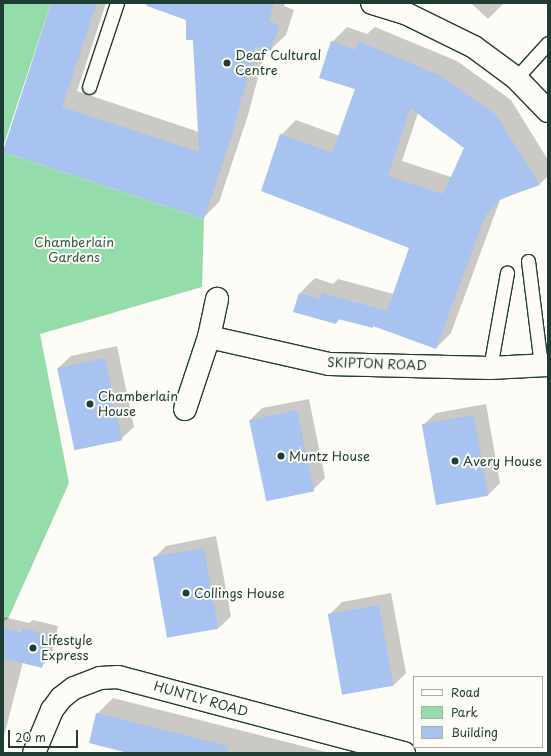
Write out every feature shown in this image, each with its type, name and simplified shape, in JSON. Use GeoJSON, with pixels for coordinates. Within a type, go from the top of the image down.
{"type":"FeatureCollection","features":[{"type":"Feature","properties":{"kind":"street"},"geometry":{"type":"LineString","coordinates":[[372,3],[405,13],[474,47],[516,78],[548,111]]}},
{"type":"Feature","properties":{"kind":"street"},"geometry":{"type":"LineString","coordinates":[[186,409],[209,337],[217,299]]}},
{"type":"Feature","properties":{"kind":"street","name":"SKIPTON ROAD"},"geometry":{"type":"LineString","coordinates":[[209,337],[329,364],[490,368],[544,365]]}},
{"type":"Feature","properties":{"kind":"street","name":"HUNTLY ROAD"},"geometry":{"type":"LineString","coordinates":[[34,753],[52,710],[61,698],[74,688],[100,678],[118,677],[404,753]]}},
{"type":"Feature","properties":{"kind":"lane"},"geometry":{"type":"LineString","coordinates":[[89,87],[117,3]]}},
{"type":"Feature","properties":{"kind":"lane"},"geometry":{"type":"LineString","coordinates":[[516,78],[548,43]]}},
{"type":"Feature","properties":{"kind":"lane"},"geometry":{"type":"LineString","coordinates":[[528,261],[544,365]]}},
{"type":"Feature","properties":{"kind":"lane"},"geometry":{"type":"LineString","coordinates":[[490,368],[506,274]]}},
{"type":"Feature","properties":{"kind":"green space"},"geometry":{"type":"Polygon","coordinates":[[[3,3],[51,3],[3,147],[3,3]]]}},
{"type":"Feature","properties":{"kind":"green space","name":"Chamberlain Gardens"},"geometry":{"type":"Polygon","coordinates":[[[3,152],[204,219],[202,287],[40,334],[69,483],[8,619],[3,621],[3,152]]]}},
{"type":"Feature","properties":{"kind":"building"},"geometry":{"type":"Polygon","coordinates":[[[51,3],[97,3],[62,107],[199,152],[193,40],[186,40],[186,20],[147,6],[147,3],[274,3],[269,21],[279,25],[271,51],[256,46],[233,131],[204,219],[3,152],[51,3]]]}},
{"type":"Feature","properties":{"kind":"building"},"geometry":{"type":"Polygon","coordinates":[[[331,41],[355,50],[359,41],[441,76],[496,115],[540,185],[502,198],[485,216],[436,349],[373,326],[373,328],[338,319],[336,324],[293,312],[299,293],[320,299],[322,293],[387,311],[409,248],[261,191],[280,134],[332,153],[355,89],[319,78],[331,41]],[[410,108],[388,176],[443,194],[464,148],[410,108]]]}},
{"type":"Feature","properties":{"kind":"building","name":"Chamberlain House"},"geometry":{"type":"Polygon","coordinates":[[[105,358],[122,440],[75,450],[57,368],[105,358]]]}},
{"type":"Feature","properties":{"kind":"building","name":"Muntz House"},"geometry":{"type":"Polygon","coordinates":[[[297,410],[314,491],[266,501],[249,420],[297,410]]]}},
{"type":"Feature","properties":{"kind":"building","name":"Avery House"},"geometry":{"type":"Polygon","coordinates":[[[474,415],[488,496],[436,505],[422,424],[474,415]]]}},
{"type":"Feature","properties":{"kind":"building","name":"Collings House"},"geometry":{"type":"Polygon","coordinates":[[[204,548],[218,629],[167,638],[153,557],[204,548]]]}},
{"type":"Feature","properties":{"kind":"building"},"geometry":{"type":"Polygon","coordinates":[[[379,605],[393,686],[342,695],[328,614],[379,605]]]}},
{"type":"Feature","properties":{"kind":"building","name":"Lifestyle Express"},"geometry":{"type":"Polygon","coordinates":[[[3,628],[22,633],[23,628],[49,635],[42,668],[3,658],[3,628]]]}},
{"type":"Feature","properties":{"kind":"building"},"geometry":{"type":"Polygon","coordinates":[[[96,713],[228,746],[227,753],[128,753],[89,743],[96,713]]]}},
{"type":"Feature","properties":{"kind":"place","name":"Deaf Cultural Centre"},"geometry":{"type":"Point","coordinates":[227,63]}},
{"type":"Feature","properties":{"kind":"place","name":"Chamberlain House"},"geometry":{"type":"Point","coordinates":[90,404]}},
{"type":"Feature","properties":{"kind":"place","name":"Muntz House"},"geometry":{"type":"Point","coordinates":[281,456]}},
{"type":"Feature","properties":{"kind":"place","name":"Avery House"},"geometry":{"type":"Point","coordinates":[455,461]}},
{"type":"Feature","properties":{"kind":"place","name":"Collings House"},"geometry":{"type":"Point","coordinates":[186,593]}},
{"type":"Feature","properties":{"kind":"place","name":"Lifestyle Express"},"geometry":{"type":"Point","coordinates":[33,648]}}]}
